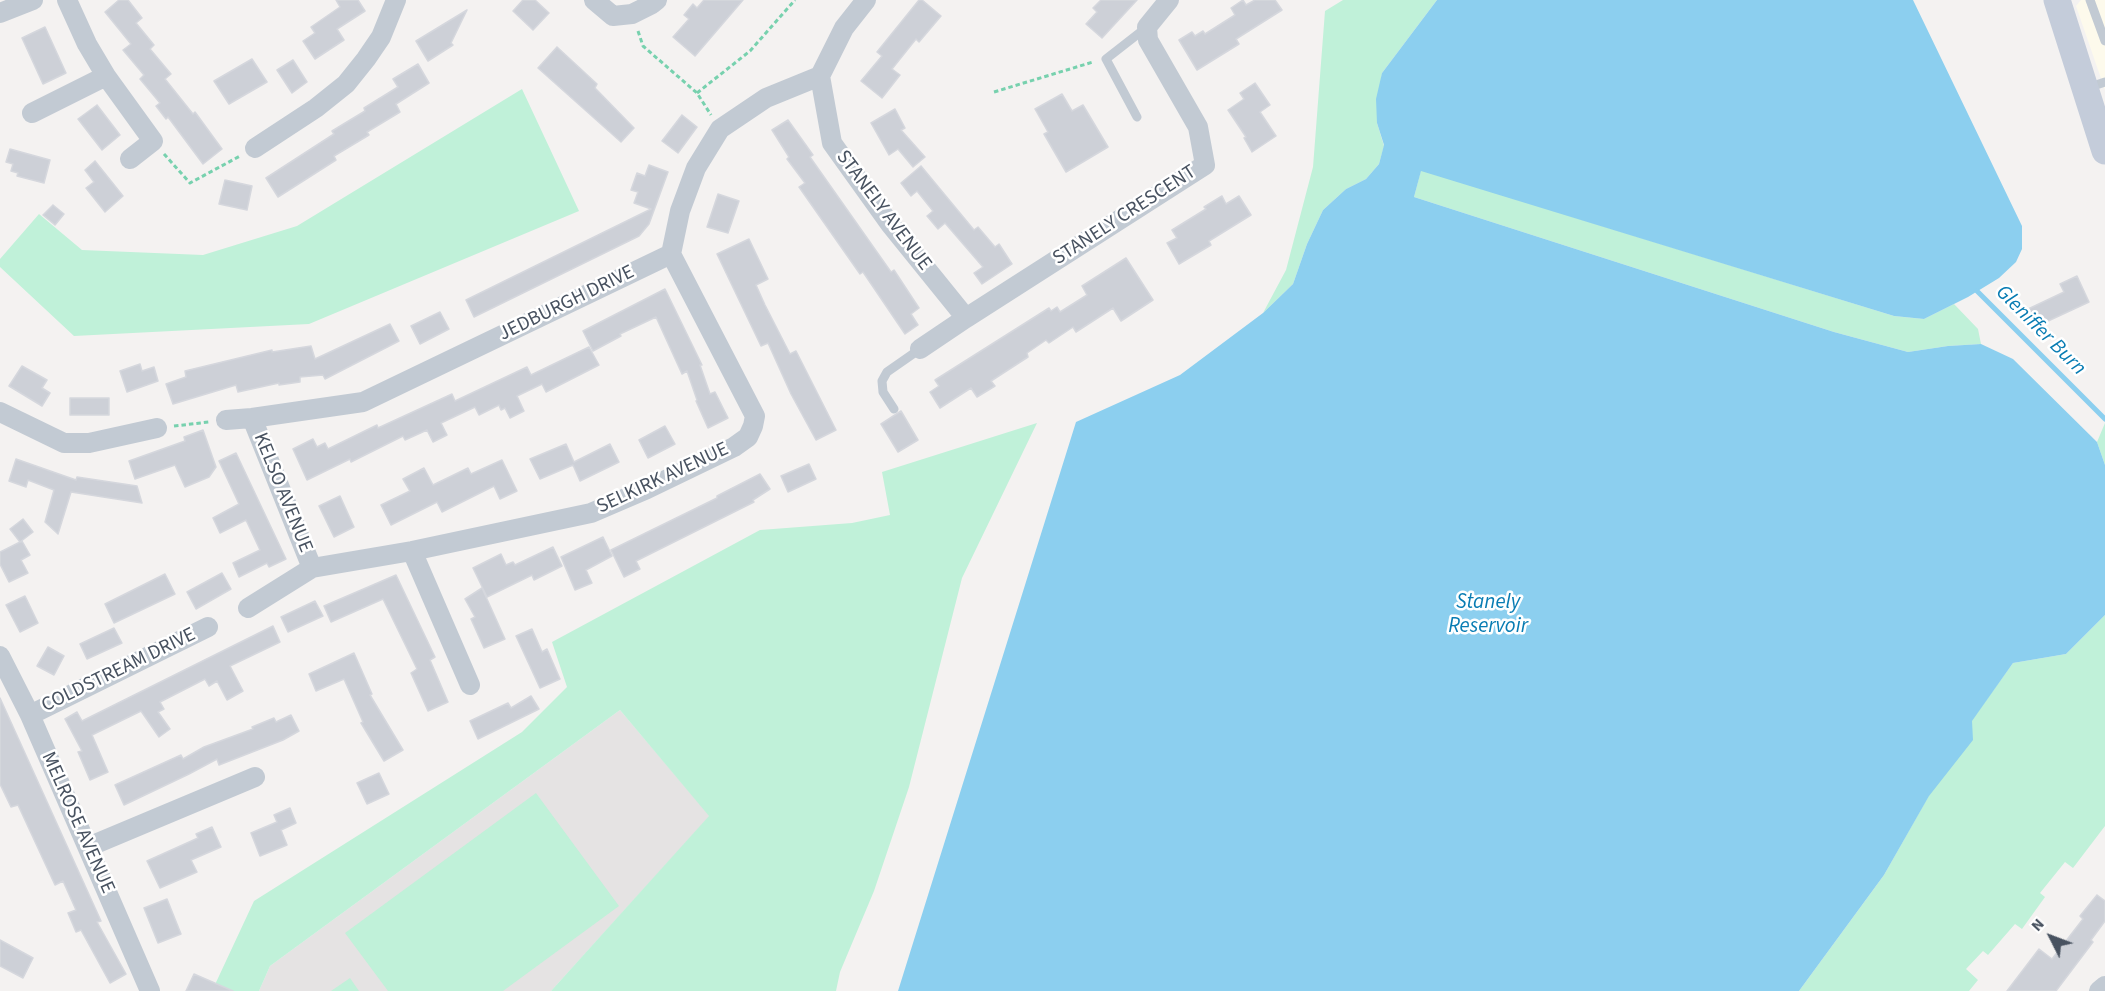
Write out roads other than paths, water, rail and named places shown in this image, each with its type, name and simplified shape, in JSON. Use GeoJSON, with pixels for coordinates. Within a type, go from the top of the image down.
{"type":"FeatureCollection","features":[{"type":"Feature","properties":{"kind":"main road"},"geometry":{"type":"LineString","coordinates":[[2057,0],[2095,86],[2105,151]]}},
{"type":"Feature","properties":{"kind":"street"},"geometry":{"type":"LineString","coordinates":[[0,13],[33,0]]}},
{"type":"Feature","properties":{"kind":"street"},"geometry":{"type":"LineString","coordinates":[[67,0],[87,44],[106,76],[153,141],[130,159]]}},
{"type":"Feature","properties":{"kind":"street"},"geometry":{"type":"LineString","coordinates":[[255,148],[316,108],[346,84],[381,37],[396,0]]}},
{"type":"Feature","properties":{"kind":"street"},"geometry":{"type":"LineString","coordinates":[[594,0],[613,16],[632,14],[657,0]]}},
{"type":"Feature","properties":{"kind":"street"},"geometry":{"type":"LineString","coordinates":[[1147,27],[1169,0]]}},
{"type":"Feature","properties":{"kind":"street"},"geometry":{"type":"LineString","coordinates":[[671,254],[680,211],[696,168],[720,129],[766,98],[820,76],[860,2]]}},
{"type":"Feature","properties":{"kind":"street","name":"STANELY CRESCENT"},"geometry":{"type":"LineString","coordinates":[[920,349],[1205,165],[1198,127],[1148,40],[1147,27]]}},
{"type":"Feature","properties":{"kind":"street"},"geometry":{"type":"LineString","coordinates":[[32,113],[106,76]]}},
{"type":"Feature","properties":{"kind":"street","name":"STANELY AVENUE"},"geometry":{"type":"LineString","coordinates":[[820,76],[831,144],[890,224],[966,318]]}},
{"type":"Feature","properties":{"kind":"street","name":"JEDBURGH DRIVE"},"geometry":{"type":"LineString","coordinates":[[226,420],[363,402],[671,254]]}},
{"type":"Feature","properties":{"kind":"street","name":"SELKIRK AVENUE"},"geometry":{"type":"LineString","coordinates":[[248,608],[312,568],[412,551],[591,513],[734,447],[747,437],[755,416],[671,254]]}},
{"type":"Feature","properties":{"kind":"street"},"geometry":{"type":"LineString","coordinates":[[0,412],[64,443],[89,443],[158,428]]}},
{"type":"Feature","properties":{"kind":"street","name":"KELSO AVENUE"},"geometry":{"type":"LineString","coordinates":[[252,418],[312,568]]}},
{"type":"Feature","properties":{"kind":"street"},"geometry":{"type":"LineString","coordinates":[[412,551],[470,685]]}},
{"type":"Feature","properties":{"kind":"street","name":"COLDSTREAM DRIVE"},"geometry":{"type":"LineString","coordinates":[[30,715],[208,627]]}},
{"type":"Feature","properties":{"kind":"street","name":"MELROSE AVENUE"},"geometry":{"type":"LineString","coordinates":[[0,658],[30,715],[150,991]]}},
{"type":"Feature","properties":{"kind":"street"},"geometry":{"type":"LineString","coordinates":[[88,847],[255,777]]}},
{"type":"Feature","properties":{"kind":"street"},"geometry":{"type":"LineString","coordinates":[[2099,991],[2105,986]]}},
{"type":"Feature","properties":{"kind":"lane"},"geometry":{"type":"LineString","coordinates":[[2090,0],[2105,41]]}},
{"type":"Feature","properties":{"kind":"lane"},"geometry":{"type":"LineString","coordinates":[[1137,117],[1106,58],[1147,27]]}},
{"type":"Feature","properties":{"kind":"lane"},"geometry":{"type":"LineString","coordinates":[[894,409],[883,392],[882,381],[887,372],[920,349]]}},
{"type":"Feature","properties":{"kind":"water","name":"Stanely Reservoir"},"geometry":{"type":"Polygon","coordinates":[[[1437,0],[1913,0],[2022,226],[2022,249],[2016,262],[1999,278],[1968,297],[1924,319],[1894,316],[1421,171],[1414,197],[1834,332],[1908,352],[1981,344],[2013,359],[2097,442],[2105,465],[2105,615],[2066,654],[2013,663],[1972,721],[1973,740],[1929,796],[1884,875],[1799,991],[898,991],[1076,422],[1180,375],[1263,313],[1293,284],[1307,244],[1323,210],[1346,189],[1366,179],[1379,164],[1384,145],[1377,123],[1376,99],[1382,73],[1437,0]]]}},
{"type":"Feature","properties":{"kind":"waterway","name":"Gleniffer Burn"},"geometry":{"type":"LineString","coordinates":[[1977,291],[2105,419]]}}]}
